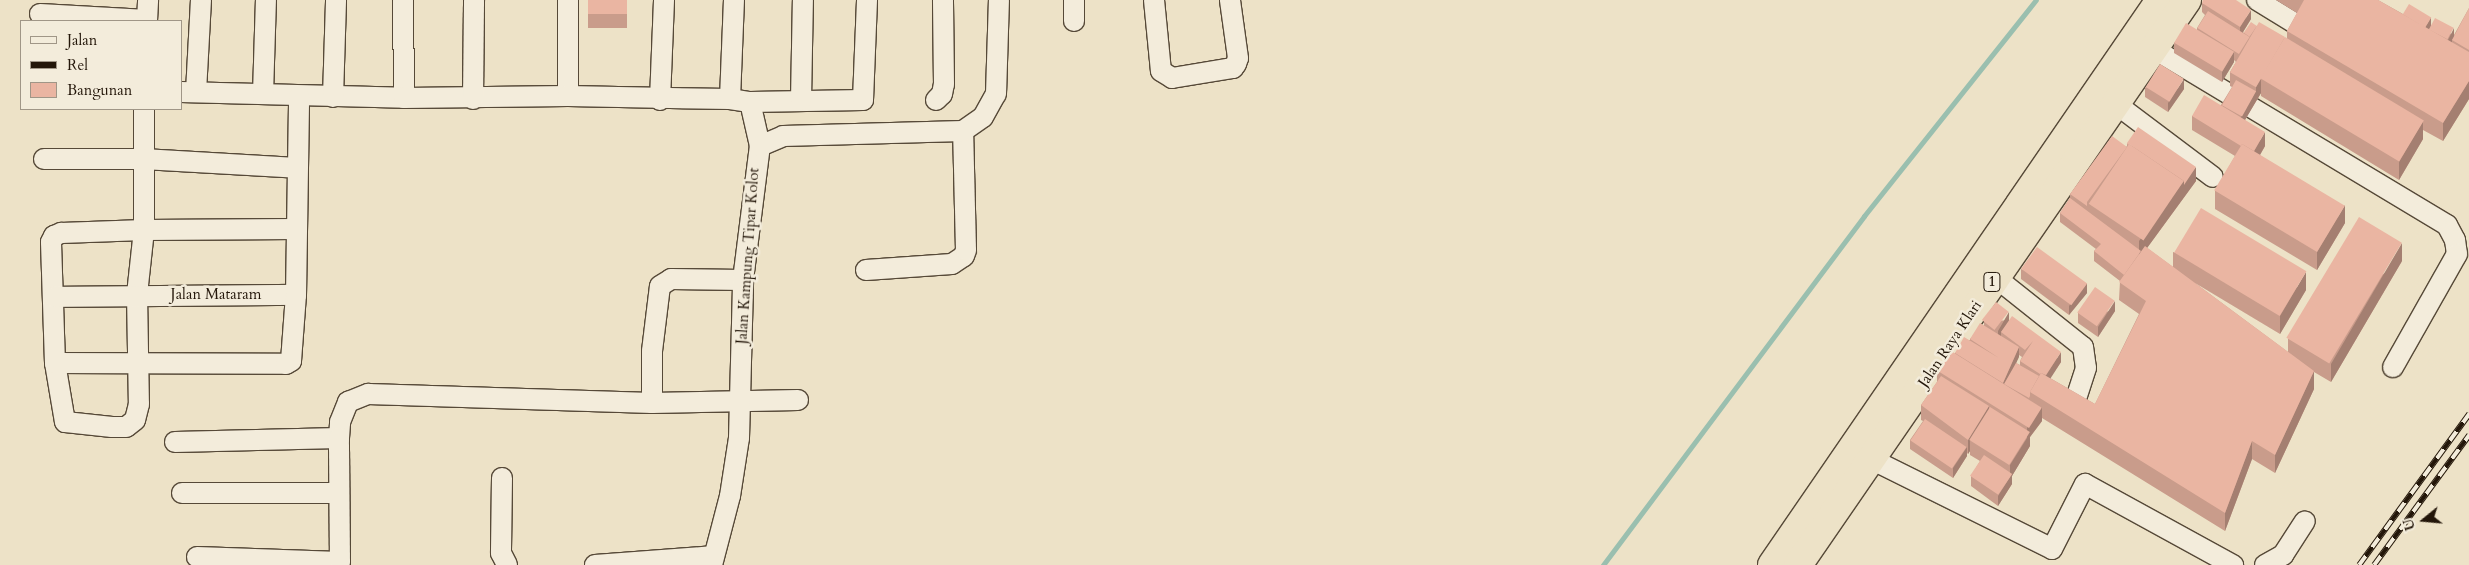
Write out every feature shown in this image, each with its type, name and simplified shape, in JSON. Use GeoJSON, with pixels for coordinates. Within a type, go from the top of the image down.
{"type":"FeatureCollection","features":[{"type":"Feature","properties":{"kind":"highway","name":"Jalan Raya Klari"},"geometry":{"type":"LineString","coordinates":[[1772,565],[2160,0]]}},
{"type":"Feature","properties":{"kind":"highway","name":"Jalan Raya Klari"},"geometry":{"type":"LineString","coordinates":[[1798,565],[2187,0]]}},
{"type":"Feature","properties":{"kind":"street"},"geometry":{"type":"LineString","coordinates":[[147,20],[148,0]]}},
{"type":"Feature","properties":{"kind":"street"},"geometry":{"type":"LineString","coordinates":[[201,0],[189,92],[404,98],[568,96],[660,100],[730,99],[750,102],[864,100],[867,0]]}},
{"type":"Feature","properties":{"kind":"street"},"geometry":{"type":"LineString","coordinates":[[263,94],[266,0]]}},
{"type":"Feature","properties":{"kind":"street"},"geometry":{"type":"LineString","coordinates":[[333,97],[336,0]]}},
{"type":"Feature","properties":{"kind":"street"},"geometry":{"type":"LineString","coordinates":[[403,0],[404,98]]}},
{"type":"Feature","properties":{"kind":"street"},"geometry":{"type":"LineString","coordinates":[[473,98],[474,0]]}},
{"type":"Feature","properties":{"kind":"street"},"geometry":{"type":"LineString","coordinates":[[568,0],[568,96]]}},
{"type":"Feature","properties":{"kind":"street"},"geometry":{"type":"LineString","coordinates":[[660,100],[664,0]]}},
{"type":"Feature","properties":{"kind":"street"},"geometry":{"type":"LineString","coordinates":[[730,99],[734,0]]}},
{"type":"Feature","properties":{"kind":"street"},"geometry":{"type":"LineString","coordinates":[[801,100],[803,0]]}},
{"type":"Feature","properties":{"kind":"street"},"geometry":{"type":"LineString","coordinates":[[936,100],[942,94],[944,84],[943,0]]}},
{"type":"Feature","properties":{"kind":"street"},"geometry":{"type":"LineString","coordinates":[[866,270],[952,264],[964,256],[966,250],[963,131],[984,117],[996,94],[999,0]]}},
{"type":"Feature","properties":{"kind":"street"},"geometry":{"type":"LineString","coordinates":[[1074,0],[1074,21]]}},
{"type":"Feature","properties":{"kind":"street"},"geometry":{"type":"LineString","coordinates":[[1154,0],[1161,71],[1172,78],[1233,68],[1236,64],[1238,58],[1230,0]]}},
{"type":"Feature","properties":{"kind":"street"},"geometry":{"type":"LineString","coordinates":[[2257,0],[2296,24]]}},
{"type":"Feature","properties":{"kind":"street"},"geometry":{"type":"LineString","coordinates":[[40,14],[132,20]]}},
{"type":"Feature","properties":{"kind":"street"},"geometry":{"type":"LineString","coordinates":[[2154,49],[2447,225],[2456,240],[2457,254],[2393,367]]}},
{"type":"Feature","properties":{"kind":"street"},"geometry":{"type":"LineString","coordinates":[[55,363],[137,365],[286,364],[291,361],[294,352],[296,295],[295,229],[299,96]]}},
{"type":"Feature","properties":{"kind":"street"},"geometry":{"type":"LineString","coordinates":[[750,102],[760,146]]}},
{"type":"Feature","properties":{"kind":"street"},"geometry":{"type":"LineString","coordinates":[[2116,104],[2213,177]]}},
{"type":"Feature","properties":{"kind":"street"},"geometry":{"type":"LineString","coordinates":[[144,110],[144,230],[137,294],[139,404],[135,420],[126,427],[65,422],[55,363],[51,242],[54,236],[61,233],[144,230],[295,229]]}},
{"type":"Feature","properties":{"kind":"street","name":"Jalan Kampung Tipar Kolot"},"geometry":{"type":"LineString","coordinates":[[713,561],[730,496],[739,438],[743,280],[760,146],[783,136],[963,131]]}},
{"type":"Feature","properties":{"kind":"street"},"geometry":{"type":"LineString","coordinates":[[44,159],[143,159],[297,168]]}},
{"type":"Feature","properties":{"kind":"street"},"geometry":{"type":"LineString","coordinates":[[1995,277],[2083,347],[2086,368],[2076,398]]}},
{"type":"Feature","properties":{"kind":"street"},"geometry":{"type":"LineString","coordinates":[[652,402],[652,351],[660,286],[671,279],[743,280]]}},
{"type":"Feature","properties":{"kind":"street","name":"Jalan Mataram"},"geometry":{"type":"LineString","coordinates":[[54,296],[137,294],[296,295]]}},
{"type":"Feature","properties":{"kind":"street"},"geometry":{"type":"LineString","coordinates":[[197,557],[340,564],[337,493],[340,422],[348,402],[368,394],[652,402],[798,400]]}},
{"type":"Feature","properties":{"kind":"street"},"geometry":{"type":"LineString","coordinates":[[175,442],[340,438]]}},
{"type":"Feature","properties":{"kind":"street"},"geometry":{"type":"LineString","coordinates":[[1871,459],[2052,549],[2086,484],[2233,565]]}},
{"type":"Feature","properties":{"kind":"street"},"geometry":{"type":"LineString","coordinates":[[502,478],[501,553],[507,565]]}},
{"type":"Feature","properties":{"kind":"street"},"geometry":{"type":"LineString","coordinates":[[182,493],[337,493]]}},
{"type":"Feature","properties":{"kind":"street"},"geometry":{"type":"LineString","coordinates":[[2265,565],[2283,555],[2305,521]]}},
{"type":"Feature","properties":{"kind":"street"},"geometry":{"type":"LineString","coordinates":[[595,565],[713,561]]}},
{"type":"Feature","properties":{"kind":"building"},"geometry":{"type":"Polygon","coordinates":[[[588,0],[627,0],[627,14],[588,14],[588,0]]]}},
{"type":"Feature","properties":{"kind":"building"},"geometry":{"type":"Polygon","coordinates":[[[2203,0],[2236,0],[2251,10],[2240,27],[2202,3],[2203,0]]]}},
{"type":"Feature","properties":{"kind":"building"},"geometry":{"type":"Polygon","coordinates":[[[2304,0],[2378,0],[2469,52],[2469,81],[2443,123],[2287,31],[2304,0]]]}},
{"type":"Feature","properties":{"kind":"building"},"geometry":{"type":"Polygon","coordinates":[[[2409,4],[2431,17],[2425,28],[2403,14],[2409,4]]]}},
{"type":"Feature","properties":{"kind":"building"},"geometry":{"type":"Polygon","coordinates":[[[2469,8],[2469,50],[2452,40],[2469,8]]]}},
{"type":"Feature","properties":{"kind":"building"},"geometry":{"type":"Polygon","coordinates":[[[2208,11],[2250,37],[2239,54],[2197,28],[2208,11]]]}},
{"type":"Feature","properties":{"kind":"building"},"geometry":{"type":"Polygon","coordinates":[[[2435,18],[2454,28],[2447,39],[2429,29],[2435,18]]]}},
{"type":"Feature","properties":{"kind":"building"},"geometry":{"type":"Polygon","coordinates":[[[2251,22],[2257,26],[2250,37],[2244,33],[2251,22]]]}},
{"type":"Feature","properties":{"kind":"building"},"geometry":{"type":"Polygon","coordinates":[[[2259,22],[2285,37],[2256,87],[2230,72],[2259,22]]]}},
{"type":"Feature","properties":{"kind":"building"},"geometry":{"type":"Polygon","coordinates":[[[2186,23],[2234,52],[2222,72],[2174,43],[2186,23]]]}},
{"type":"Feature","properties":{"kind":"building"},"geometry":{"type":"Polygon","coordinates":[[[2285,37],[2424,120],[2399,162],[2260,78],[2285,37]]]}},
{"type":"Feature","properties":{"kind":"building"},"geometry":{"type":"Polygon","coordinates":[[[2160,64],[2184,79],[2169,102],[2146,87],[2160,64]]]}},
{"type":"Feature","properties":{"kind":"building"},"geometry":{"type":"Polygon","coordinates":[[[2236,80],[2256,91],[2242,117],[2222,105],[2236,80]]]}},
{"type":"Feature","properties":{"kind":"building"},"geometry":{"type":"Polygon","coordinates":[[[2204,95],[2265,132],[2254,151],[2242,144],[2241,146],[2192,116],[2204,95]]]}},
{"type":"Feature","properties":{"kind":"building"},"geometry":{"type":"Polygon","coordinates":[[[2138,127],[2196,167],[2184,185],[2184,181],[2128,145],[2127,143],[2138,127]]]}},
{"type":"Feature","properties":{"kind":"building"},"geometry":{"type":"Polygon","coordinates":[[[2112,136],[2127,147],[2087,202],[2087,206],[2070,194],[2112,136]]]}},
{"type":"Feature","properties":{"kind":"building"},"geometry":{"type":"Polygon","coordinates":[[[2129,144],[2184,181],[2143,241],[2089,204],[2129,144]]]}},
{"type":"Feature","properties":{"kind":"building"},"geometry":{"type":"Polygon","coordinates":[[[2242,144],[2345,206],[2317,252],[2214,190],[2242,144]]]}},
{"type":"Feature","properties":{"kind":"building"},"geometry":{"type":"Polygon","coordinates":[[[2070,198],[2141,251],[2124,275],[2094,251],[2101,244],[2060,213],[2070,198]]]}},
{"type":"Feature","properties":{"kind":"building"},"geometry":{"type":"Polygon","coordinates":[[[2201,208],[2306,271],[2280,316],[2174,253],[2201,208]]]}},
{"type":"Feature","properties":{"kind":"building"},"geometry":{"type":"Polygon","coordinates":[[[2359,217],[2402,243],[2329,364],[2286,338],[2359,217]]]}},
{"type":"Feature","properties":{"kind":"building"},"geometry":{"type":"Polygon","coordinates":[[[2145,246],[2314,371],[2275,455],[2252,441],[2225,513],[2030,392],[2041,373],[2095,404],[2146,301],[2119,282],[2145,246]]]}},
{"type":"Feature","properties":{"kind":"building"},"geometry":{"type":"Polygon","coordinates":[[[2037,247],[2087,283],[2071,305],[2021,269],[2037,247]]]}},
{"type":"Feature","properties":{"kind":"building"},"geometry":{"type":"Polygon","coordinates":[[[2095,287],[2115,301],[2097,326],[2077,312],[2095,287]]]}},
{"type":"Feature","properties":{"kind":"building"},"geometry":{"type":"Polygon","coordinates":[[[1996,302],[2009,312],[1994,330],[1982,320],[1996,302]]]}},
{"type":"Feature","properties":{"kind":"building"},"geometry":{"type":"Polygon","coordinates":[[[2012,316],[2061,352],[2046,375],[2040,374],[2020,361],[2033,341],[2025,350],[2001,332],[2012,316]]]}},
{"type":"Feature","properties":{"kind":"building"},"geometry":{"type":"Polygon","coordinates":[[[1980,323],[2019,347],[2003,383],[1955,353],[1964,337],[1999,358],[1970,339],[1980,323]]]}},
{"type":"Feature","properties":{"kind":"building"},"geometry":{"type":"Polygon","coordinates":[[[1951,351],[2042,408],[2029,428],[1938,371],[1951,351]]]}},
{"type":"Feature","properties":{"kind":"building"},"geometry":{"type":"Polygon","coordinates":[[[2016,363],[2039,376],[2030,392],[2029,398],[2004,384],[2016,363]]]}},
{"type":"Feature","properties":{"kind":"building"},"geometry":{"type":"Polygon","coordinates":[[[1941,376],[1989,406],[1968,440],[1921,405],[1941,376]]]}},
{"type":"Feature","properties":{"kind":"building"},"geometry":{"type":"Polygon","coordinates":[[[1990,407],[2030,432],[2009,465],[1969,440],[1990,407]]]}},
{"type":"Feature","properties":{"kind":"building"},"geometry":{"type":"Polygon","coordinates":[[[1925,419],[1966,447],[1952,469],[1910,441],[1925,419]]]}},
{"type":"Feature","properties":{"kind":"building"},"geometry":{"type":"Polygon","coordinates":[[[1984,455],[2012,474],[1998,495],[1970,476],[1984,455]]]}},
{"type":"Feature","properties":{"kind":"waterway"},"geometry":{"type":"LineString","coordinates":[[1603,565],[1864,216],[2036,0]]}},
{"type":"Feature","properties":{"kind":"railway"},"geometry":{"type":"LineString","coordinates":[[2359,565],[2469,414]]}},
{"type":"Feature","properties":{"kind":"railway"},"geometry":{"type":"LineString","coordinates":[[2374,565],[2469,435]]}}]}
